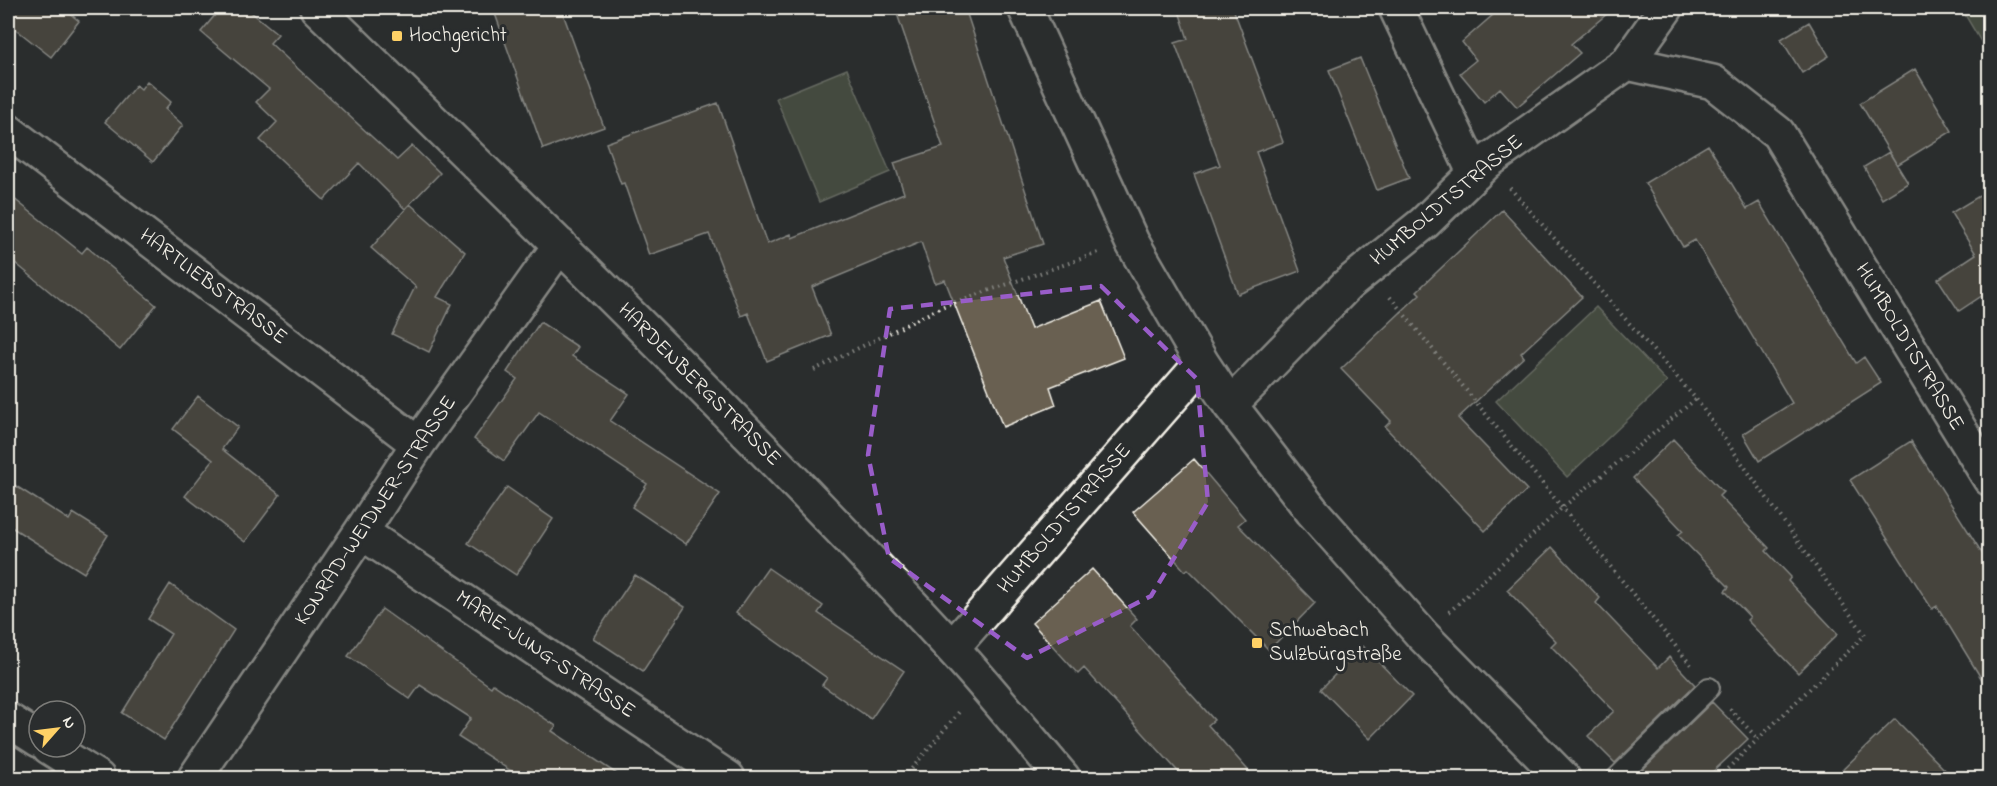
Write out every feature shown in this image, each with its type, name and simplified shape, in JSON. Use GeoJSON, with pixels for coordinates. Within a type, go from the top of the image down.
{"type":"FeatureCollection","features":[{"type":"Feature","properties":{"kind":"street","name":"HARDENBERGSTRASSE"},"geometry":{"type":"LineString","coordinates":[[317,8],[560,245],[744,429],[952,648],[1062,778]]}},
{"type":"Feature","properties":{"kind":"street"},"geometry":{"type":"LineString","coordinates":[[1025,8],[1132,242],[1202,363],[1230,405],[1312,511],[1423,636],[1563,778]]}},
{"type":"Feature","properties":{"kind":"street"},"geometry":{"type":"LineString","coordinates":[[1396,8],[1481,168]]}},
{"type":"Feature","properties":{"kind":"street"},"geometry":{"type":"LineString","coordinates":[[1627,63],[1666,8]]}},
{"type":"Feature","properties":{"kind":"street","name":"HUMBOLDTSTRASSE"},"geometry":{"type":"LineString","coordinates":[[1230,405],[1347,285],[1424,223],[1481,168],[1627,63],[1713,82],[1778,133],[1989,479]]}},
{"type":"Feature","properties":{"kind":"street","name":"HARTLIEBSTRASSE"},"geometry":{"type":"LineString","coordinates":[[8,131],[418,444]]}},
{"type":"Feature","properties":{"kind":"street","name":"KONRAD-WEIDNER-STRASSE"},"geometry":{"type":"LineString","coordinates":[[195,778],[418,444],[560,245]]}},
{"type":"Feature","properties":{"kind":"street","name":"HUMBOLDTSTRASSE"},"geometry":{"type":"LineString","coordinates":[[952,648],[1202,363]]}},
{"type":"Feature","properties":{"kind":"street","name":"MARIE-JUNG-STRASSE"},"geometry":{"type":"LineString","coordinates":[[361,532],[728,778]]}},
{"type":"Feature","properties":{"kind":"street"},"geometry":{"type":"LineString","coordinates":[[8,720],[27,732]]}},
{"type":"Feature","properties":{"kind":"street"},"geometry":{"type":"LineString","coordinates":[[68,759],[98,778]]}},
{"type":"Feature","properties":{"kind":"lane"},"geometry":{"type":"LineString","coordinates":[[1617,778],[1709,688]]}},
{"type":"Feature","properties":{"kind":"path"},"geometry":{"type":"LineString","coordinates":[[1481,168],[1696,399],[1865,635],[1718,778]]}},
{"type":"Feature","properties":{"kind":"path"},"geometry":{"type":"LineString","coordinates":[[814,370],[944,306],[1132,242]]}},
{"type":"Feature","properties":{"kind":"path"},"geometry":{"type":"LineString","coordinates":[[1366,269],[1709,688],[1758,739]]}},
{"type":"Feature","properties":{"kind":"path"},"geometry":{"type":"LineString","coordinates":[[1423,636],[1563,507],[1696,399]]}},
{"type":"Feature","properties":{"kind":"path"},"geometry":{"type":"LineString","coordinates":[[904,778],[983,684]]}},
{"type":"Feature","properties":{"kind":"highlighted area"},"geometry":{"type":"Polygon","coordinates":[[[1101,286],[1197,379],[1208,502],[1151,596],[1027,658],[889,558],[868,455],[890,309],[1101,286]]]}},
{"type":"Feature","properties":{"kind":"green space"},"geometry":{"type":"Polygon","coordinates":[[[1961,8],[1989,8],[1989,55],[1961,8]]]}},
{"type":"Feature","properties":{"kind":"green space"},"geometry":{"type":"Polygon","coordinates":[[[847,69],[890,172],[819,202],[776,98],[847,69]]]}},
{"type":"Feature","properties":{"kind":"green space"},"geometry":{"type":"Polygon","coordinates":[[[1596,307],[1667,382],[1567,477],[1496,401],[1596,307]]]}},
{"type":"Feature","properties":{"kind":"building"},"geometry":{"type":"Polygon","coordinates":[[[8,8],[63,8],[79,21],[51,57],[8,23],[8,8]]]}},
{"type":"Feature","properties":{"kind":"building"},"geometry":{"type":"Polygon","coordinates":[[[221,8],[246,8],[278,34],[270,43],[397,160],[412,146],[440,173],[405,209],[359,163],[324,200],[260,140],[277,122],[256,102],[269,89],[201,32],[221,8]]]}},
{"type":"Feature","properties":{"kind":"building"},"geometry":{"type":"Polygon","coordinates":[[[493,8],[561,8],[604,127],[543,149],[493,8]]]}},
{"type":"Feature","properties":{"kind":"building"},"geometry":{"type":"Polygon","coordinates":[[[895,8],[965,8],[1043,244],[1003,257],[1031,329],[1101,301],[1124,358],[1050,387],[1056,405],[1003,427],[945,280],[935,283],[921,242],[812,287],[831,335],[767,361],[748,313],[741,316],[709,234],[649,255],[624,183],[621,184],[606,143],[718,103],[767,244],[791,234],[792,238],[904,193],[894,163],[943,147],[895,8]]]}},
{"type":"Feature","properties":{"kind":"building"},"geometry":{"type":"Polygon","coordinates":[[[1178,8],[1233,8],[1283,142],[1256,152],[1300,271],[1238,294],[1194,174],[1220,165],[1175,43],[1188,39],[1178,8]]]}},
{"type":"Feature","properties":{"kind":"building"},"geometry":{"type":"Polygon","coordinates":[[[1501,8],[1614,8],[1571,44],[1580,53],[1517,107],[1500,88],[1484,102],[1460,73],[1476,60],[1462,42],[1501,8]]]}},
{"type":"Feature","properties":{"kind":"building"},"geometry":{"type":"Polygon","coordinates":[[[1809,22],[1829,56],[1802,73],[1781,39],[1809,22]]]}},
{"type":"Feature","properties":{"kind":"building"},"geometry":{"type":"Polygon","coordinates":[[[1360,58],[1409,178],[1377,190],[1329,70],[1360,58]]]}},
{"type":"Feature","properties":{"kind":"building"},"geometry":{"type":"Polygon","coordinates":[[[1915,69],[1952,131],[1897,165],[1860,103],[1915,69]]]}},
{"type":"Feature","properties":{"kind":"building"},"geometry":{"type":"Polygon","coordinates":[[[147,81],[171,102],[165,109],[183,125],[153,162],[105,122],[136,85],[141,89],[147,81]]]}},
{"type":"Feature","properties":{"kind":"building"},"geometry":{"type":"Polygon","coordinates":[[[1708,145],[1747,209],[1759,202],[1856,363],[1864,357],[1881,383],[1759,461],[1743,434],[1792,403],[1695,240],[1683,247],[1645,183],[1708,145]]]}},
{"type":"Feature","properties":{"kind":"building"},"geometry":{"type":"Polygon","coordinates":[[[1889,152],[1908,183],[1882,199],[1864,167],[1889,152]]]}},
{"type":"Feature","properties":{"kind":"building"},"geometry":{"type":"Polygon","coordinates":[[[1989,190],[1989,291],[1959,311],[1938,279],[1976,254],[1951,213],[1989,190]]]}},
{"type":"Feature","properties":{"kind":"building"},"geometry":{"type":"Polygon","coordinates":[[[8,194],[82,253],[87,247],[156,305],[120,350],[8,257],[8,194]]]}},
{"type":"Feature","properties":{"kind":"building"},"geometry":{"type":"Polygon","coordinates":[[[410,204],[465,252],[437,297],[452,304],[429,352],[392,334],[415,287],[417,288],[371,248],[410,204]]]}},
{"type":"Feature","properties":{"kind":"building"},"geometry":{"type":"Polygon","coordinates":[[[1502,210],[1582,297],[1521,353],[1524,357],[1458,418],[1527,490],[1485,531],[1385,427],[1391,421],[1341,369],[1420,294],[1417,291],[1502,210]]]}},
{"type":"Feature","properties":{"kind":"building"},"geometry":{"type":"Polygon","coordinates":[[[540,322],[578,347],[572,356],[629,394],[610,421],[720,494],[686,544],[632,507],[647,484],[539,412],[504,461],[474,439],[517,379],[507,372],[540,322]]]}},
{"type":"Feature","properties":{"kind":"building"},"geometry":{"type":"Polygon","coordinates":[[[198,396],[238,427],[222,449],[280,495],[245,542],[185,496],[213,460],[173,429],[198,396]]]}},
{"type":"Feature","properties":{"kind":"building"},"geometry":{"type":"Polygon","coordinates":[[[1673,439],[1723,492],[1719,496],[1769,548],[1766,551],[1791,577],[1788,581],[1838,634],[1798,673],[1747,620],[1750,617],[1725,591],[1729,587],[1678,535],[1683,531],[1633,478],[1673,439]]]}},
{"type":"Feature","properties":{"kind":"building"},"geometry":{"type":"Polygon","coordinates":[[[1911,441],[1989,564],[1989,691],[1937,606],[1932,609],[1850,480],[1911,441]]]}},
{"type":"Feature","properties":{"kind":"building"},"geometry":{"type":"Polygon","coordinates":[[[1194,459],[1245,519],[1238,525],[1315,603],[1269,650],[1188,569],[1185,571],[1133,512],[1194,459]]]}},
{"type":"Feature","properties":{"kind":"building"},"geometry":{"type":"Polygon","coordinates":[[[8,481],[69,520],[73,513],[108,535],[84,573],[8,525],[8,481]]]}},
{"type":"Feature","properties":{"kind":"building"},"geometry":{"type":"Polygon","coordinates":[[[507,487],[553,519],[516,575],[468,543],[507,487]]]}},
{"type":"Feature","properties":{"kind":"building"},"geometry":{"type":"Polygon","coordinates":[[[1552,547],[1600,598],[1596,603],[1658,668],[1669,657],[1695,685],[1615,763],[1588,736],[1614,711],[1551,646],[1556,641],[1507,590],[1552,547]]]}},
{"type":"Feature","properties":{"kind":"building"},"geometry":{"type":"Polygon","coordinates":[[[768,568],[823,606],[818,613],[904,671],[871,719],[822,685],[827,678],[736,613],[768,568]]]}},
{"type":"Feature","properties":{"kind":"building"},"geometry":{"type":"Polygon","coordinates":[[[1092,569],[1137,619],[1130,626],[1214,720],[1208,725],[1255,778],[1184,778],[1084,668],[1078,674],[1032,623],[1092,569]]]}},
{"type":"Feature","properties":{"kind":"building"},"geometry":{"type":"Polygon","coordinates":[[[635,575],[685,607],[643,671],[593,638],[635,575]]]}},
{"type":"Feature","properties":{"kind":"building"},"geometry":{"type":"Polygon","coordinates":[[[170,584],[234,630],[164,740],[122,713],[171,634],[148,619],[170,584]]]}},
{"type":"Feature","properties":{"kind":"building"},"geometry":{"type":"Polygon","coordinates":[[[382,609],[491,687],[493,684],[556,726],[552,731],[623,778],[522,778],[458,737],[471,718],[420,685],[410,699],[348,656],[382,609]]]}},
{"type":"Feature","properties":{"kind":"building"},"geometry":{"type":"Polygon","coordinates":[[[1363,646],[1412,696],[1370,739],[1321,689],[1363,646]]]}},
{"type":"Feature","properties":{"kind":"building"},"geometry":{"type":"Polygon","coordinates":[[[1712,702],[1748,739],[1706,778],[1634,778],[1712,702]]]}},
{"type":"Feature","properties":{"kind":"building"},"geometry":{"type":"Polygon","coordinates":[[[1895,719],[1953,778],[1834,778],[1868,745],[1895,719]]]}},
{"type":"Feature","properties":{"kind":"place","name":"Hochgericht"},"geometry":{"type":"Point","coordinates":[397,36]}},
{"type":"Feature","properties":{"kind":"place","name":"Schwabach Sulzbürgstraße"},"geometry":{"type":"Point","coordinates":[1257,643]}}]}
